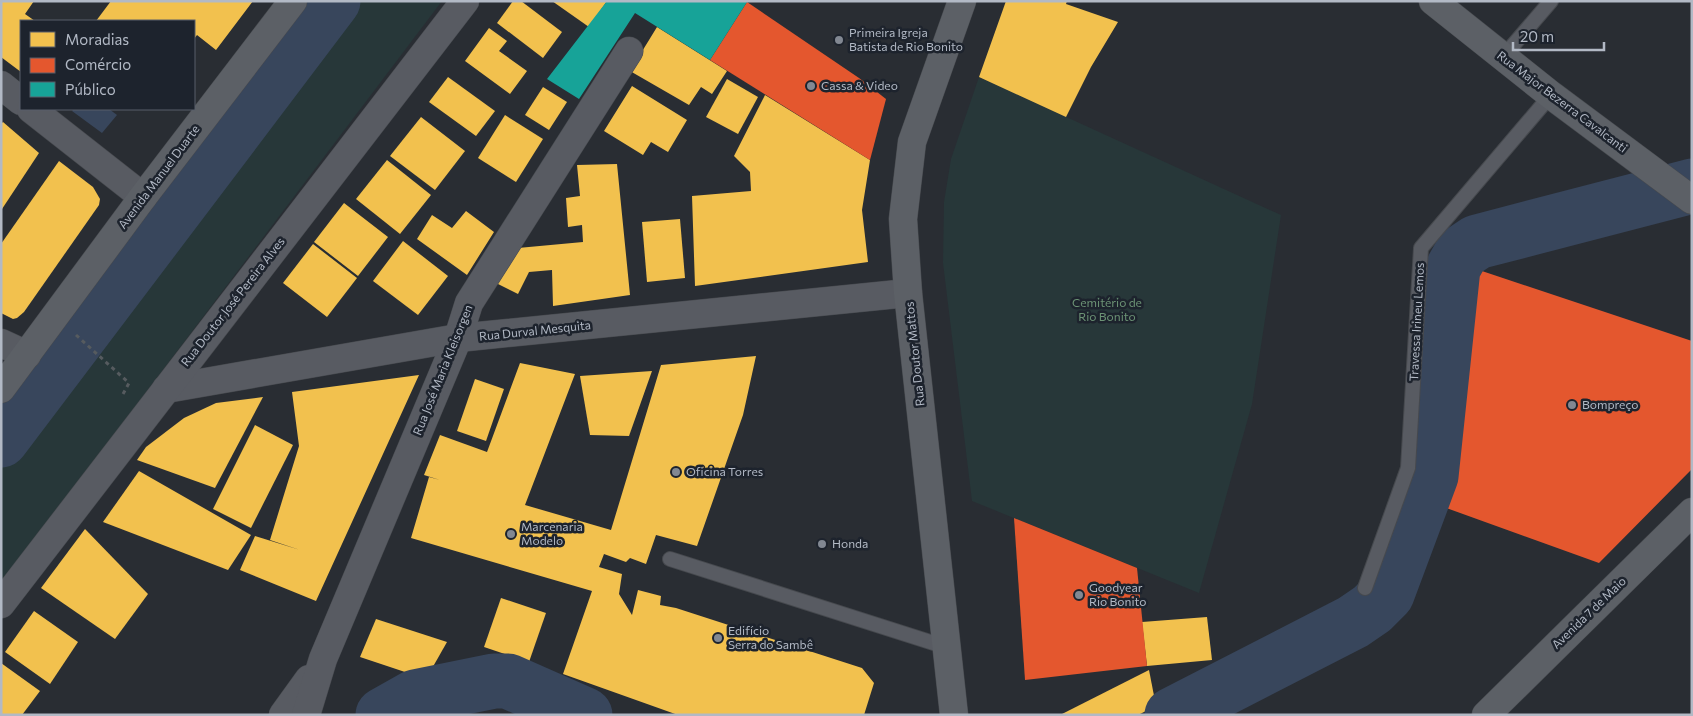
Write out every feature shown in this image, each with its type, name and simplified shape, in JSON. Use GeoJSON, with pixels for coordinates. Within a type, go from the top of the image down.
{"type":"FeatureCollection","features":[{"type":"Feature","properties":{"kind":"main road","name":"Avenida Manuel Duarte"},"geometry":{"type":"LineString","coordinates":[[1,389],[143,196],[293,1]]}},
{"type":"Feature","properties":{"kind":"main road","name":"Rua Doutor Mattos"},"geometry":{"type":"LineString","coordinates":[[954,715],[908,293],[903,220],[912,142],[962,1]]}},
{"type":"Feature","properties":{"kind":"main road","name":"Rua Major Bezerra Cavalcanti"},"geometry":{"type":"LineString","coordinates":[[1433,1],[1551,95],[1691,200]]}},
{"type":"Feature","properties":{"kind":"main road","name":"Avenida 7 de Maio"},"geometry":{"type":"LineString","coordinates":[[1497,709],[1692,512]]}},
{"type":"Feature","properties":{"kind":"street","name":"Rua Doutor José Pereira Alves"},"geometry":{"type":"LineString","coordinates":[[1,604],[465,1]]}},
{"type":"Feature","properties":{"kind":"street","name":"Rua José Maria Kleisorgen"},"geometry":{"type":"LineString","coordinates":[[306,715],[323,659],[458,338],[469,303],[629,51]]}},
{"type":"Feature","properties":{"kind":"street"},"geometry":{"type":"LineString","coordinates":[[1,85],[20,100]]}},
{"type":"Feature","properties":{"kind":"street"},"geometry":{"type":"LineString","coordinates":[[32,110],[143,196]]}},
{"type":"Feature","properties":{"kind":"street","name":"Rua Durval Mesquita"},"geometry":{"type":"LineString","coordinates":[[166,389],[458,338],[908,293]]}},
{"type":"Feature","properties":{"kind":"street"},"geometry":{"type":"LineString","coordinates":[[1,343],[27,355]]}},
{"type":"Feature","properties":{"kind":"street"},"geometry":{"type":"LineString","coordinates":[[283,715],[323,659]]}},
{"type":"Feature","properties":{"kind":"lane"},"geometry":{"type":"LineString","coordinates":[[1503,57],[1551,1]]}},
{"type":"Feature","properties":{"kind":"lane","name":"Travessa Irineu Lemos"},"geometry":{"type":"LineString","coordinates":[[1365,588],[1408,468],[1421,248],[1551,95]]}},
{"type":"Feature","properties":{"kind":"lane"},"geometry":{"type":"LineString","coordinates":[[670,559],[946,647]]}},
{"type":"Feature","properties":{"kind":"green space"},"geometry":{"type":"Polygon","coordinates":[[[333,1],[442,1],[1,584],[1,440],[333,1]]]}},
{"type":"Feature","properties":{"kind":"green space","name":"Cemitério de Rio Bonito"},"geometry":{"type":"Polygon","coordinates":[[[979,77],[1281,215],[1252,404],[1199,593],[972,501],[943,263],[944,202],[951,159],[979,77]]]}},
{"type":"Feature","properties":{"kind":"water"},"geometry":{"type":"Polygon","coordinates":[[[110,110],[117,115],[102,133],[72,111],[110,110]]]}},
{"type":"Feature","properties":{"kind":"building: Moradias"},"geometry":{"type":"Polygon","coordinates":[[[1,1],[34,1],[25,14],[34,20],[20,20],[20,71],[1,57],[1,1]]]}},
{"type":"Feature","properties":{"kind":"building: Moradias"},"geometry":{"type":"Polygon","coordinates":[[[111,1],[253,1],[216,50],[197,35],[195,38],[195,20],[97,20],[111,1]]]}},
{"type":"Feature","properties":{"kind":"building: Moradias"},"geometry":{"type":"Polygon","coordinates":[[[513,1],[521,1],[562,32],[543,58],[497,23],[513,1]]]}},
{"type":"Feature","properties":{"kind":"building: Moradias"},"geometry":{"type":"Polygon","coordinates":[[[552,1],[607,1],[589,27],[552,1]]]}},
{"type":"Feature","properties":{"kind":"building: Moradias"},"geometry":{"type":"Polygon","coordinates":[[[1006,1],[1067,1],[1066,4],[1118,22],[1091,67],[1066,117],[979,77],[1006,1]]]}},
{"type":"Feature","properties":{"kind":"building: Moradias"},"geometry":{"type":"Polygon","coordinates":[[[657,27],[727,71],[712,94],[701,87],[689,105],[630,71],[657,27]]]}},
{"type":"Feature","properties":{"kind":"building: Moradias"},"geometry":{"type":"Polygon","coordinates":[[[489,28],[507,41],[499,51],[527,71],[510,94],[465,61],[489,28]]]}},
{"type":"Feature","properties":{"kind":"building: Moradias"},"geometry":{"type":"Polygon","coordinates":[[[448,77],[495,111],[476,136],[429,102],[448,77]]]}},
{"type":"Feature","properties":{"kind":"building: Moradias"},"geometry":{"type":"Polygon","coordinates":[[[727,79],[758,97],[738,134],[706,117],[727,79]]]}},
{"type":"Feature","properties":{"kind":"building: Moradias"},"geometry":{"type":"Polygon","coordinates":[[[632,86],[687,120],[668,152],[651,142],[643,155],[604,131],[632,86]]]}},
{"type":"Feature","properties":{"kind":"building: Moradias"},"geometry":{"type":"Polygon","coordinates":[[[543,87],[567,102],[549,130],[525,115],[543,87]]]}},
{"type":"Feature","properties":{"kind":"building: Moradias"},"geometry":{"type":"Polygon","coordinates":[[[765,95],[870,160],[862,210],[868,262],[695,286],[692,196],[751,191],[750,172],[734,156],[765,95]]]}},
{"type":"Feature","properties":{"kind":"building: Moradias"},"geometry":{"type":"Polygon","coordinates":[[[505,115],[543,139],[516,182],[478,158],[505,115]]]}},
{"type":"Feature","properties":{"kind":"building: Moradias"},"geometry":{"type":"Polygon","coordinates":[[[421,117],[465,151],[435,190],[390,156],[421,117]]]}},
{"type":"Feature","properties":{"kind":"building: Moradias"},"geometry":{"type":"Polygon","coordinates":[[[3,122],[39,153],[2,209],[1,124],[3,122]]]}},
{"type":"Feature","properties":{"kind":"building: Moradias"},"geometry":{"type":"Polygon","coordinates":[[[387,160],[431,195],[400,234],[356,199],[387,160]]]}},
{"type":"Feature","properties":{"kind":"building: Moradias"},"geometry":{"type":"Polygon","coordinates":[[[59,161],[93,187],[100,199],[99,205],[24,312],[13,319],[1,313],[1,244],[59,161]]]}},
{"type":"Feature","properties":{"kind":"building: Moradias"},"geometry":{"type":"Polygon","coordinates":[[[617,164],[630,295],[553,306],[552,270],[529,272],[518,294],[496,283],[518,248],[583,242],[582,225],[568,227],[566,198],[580,196],[577,165],[617,164]]]}},
{"type":"Feature","properties":{"kind":"building: Moradias"},"geometry":{"type":"Polygon","coordinates":[[[344,203],[388,237],[358,276],[314,242],[344,203]]]}},
{"type":"Feature","properties":{"kind":"building: Moradias"},"geometry":{"type":"Polygon","coordinates":[[[466,211],[494,232],[467,275],[417,239],[432,215],[452,228],[466,211]]]}},
{"type":"Feature","properties":{"kind":"building: Moradias"},"geometry":{"type":"Polygon","coordinates":[[[680,219],[685,278],[647,282],[642,222],[680,219]]]}},
{"type":"Feature","properties":{"kind":"building: Moradias"},"geometry":{"type":"Polygon","coordinates":[[[403,241],[448,276],[418,315],[373,281],[403,241]]]}},
{"type":"Feature","properties":{"kind":"building: Moradias"},"geometry":{"type":"Polygon","coordinates":[[[313,244],[357,278],[327,317],[283,283],[313,244]]]}},
{"type":"Feature","properties":{"kind":"building: Moradias"},"geometry":{"type":"Polygon","coordinates":[[[756,356],[743,415],[697,546],[656,535],[646,564],[630,558],[626,562],[604,554],[599,567],[622,574],[619,594],[632,615],[638,590],[661,596],[660,605],[676,608],[862,668],[874,683],[864,715],[678,715],[563,674],[592,591],[411,538],[429,477],[440,480],[424,475],[440,435],[487,452],[520,363],[575,374],[525,505],[611,530],[661,365],[756,356]]]}},
{"type":"Feature","properties":{"kind":"building: Moradias"},"geometry":{"type":"Polygon","coordinates":[[[652,371],[629,436],[590,435],[580,376],[652,371]]]}},
{"type":"Feature","properties":{"kind":"building: Moradias"},"geometry":{"type":"Polygon","coordinates":[[[419,375],[316,601],[240,570],[255,536],[300,550],[270,540],[299,446],[292,392],[419,375]]]}},
{"type":"Feature","properties":{"kind":"building: Moradias"},"geometry":{"type":"Polygon","coordinates":[[[475,379],[504,389],[486,441],[457,431],[475,379]]]}},
{"type":"Feature","properties":{"kind":"building: Moradias"},"geometry":{"type":"Polygon","coordinates":[[[263,397],[215,488],[137,460],[146,447],[184,418],[216,403],[263,397]]]}},
{"type":"Feature","properties":{"kind":"building: Moradias"},"geometry":{"type":"Polygon","coordinates":[[[255,425],[293,445],[251,528],[213,509],[255,425]]]}},
{"type":"Feature","properties":{"kind":"building: Moradias"},"geometry":{"type":"Polygon","coordinates":[[[139,471],[251,535],[228,570],[103,522],[139,471]]]}},
{"type":"Feature","properties":{"kind":"building: Moradias"},"geometry":{"type":"Polygon","coordinates":[[[85,529],[148,594],[115,639],[41,588],[85,529]]]}},
{"type":"Feature","properties":{"kind":"building: Moradias"},"geometry":{"type":"Polygon","coordinates":[[[501,598],[546,613],[529,662],[484,647],[501,598]]]}},
{"type":"Feature","properties":{"kind":"building: Moradias"},"geometry":{"type":"Polygon","coordinates":[[[34,611],[78,642],[50,684],[5,652],[34,611]]]}},
{"type":"Feature","properties":{"kind":"building: Moradias"},"geometry":{"type":"Polygon","coordinates":[[[1207,617],[1212,660],[1147,666],[1142,622],[1207,617]]]}},
{"type":"Feature","properties":{"kind":"building: Moradias"},"geometry":{"type":"Polygon","coordinates":[[[376,619],[447,642],[426,679],[360,657],[376,619]]]}},
{"type":"Feature","properties":{"kind":"building: Moradias"},"geometry":{"type":"Polygon","coordinates":[[[1,663],[40,691],[22,715],[1,714],[1,663]]]}},
{"type":"Feature","properties":{"kind":"building: Moradias"},"geometry":{"type":"Polygon","coordinates":[[[1149,670],[1156,706],[1138,715],[1060,715],[1149,670]]]}},
{"type":"Feature","properties":{"kind":"building: Comércio","name":"Cassa & Video"},"geometry":{"type":"Polygon","coordinates":[[[747,2],[859,78],[886,99],[870,160],[710,60],[747,2]]]}},
{"type":"Feature","properties":{"kind":"building: Comércio","name":"Bompreço"},"geometry":{"type":"Polygon","coordinates":[[[1464,265],[1692,341],[1692,469],[1599,563],[1438,505],[1447,480],[1461,274],[1464,265]]]}},
{"type":"Feature","properties":{"kind":"building: Comércio","name":"Goodyear Rio Bonito"},"geometry":{"type":"Polygon","coordinates":[[[1014,518],[1137,568],[1147,666],[1025,680],[1014,518]]]}},
{"type":"Feature","properties":{"kind":"building: Público"},"geometry":{"type":"Polygon","coordinates":[[[607,1],[747,2],[710,60],[635,13],[579,99],[547,79],[607,1]]]}},
{"type":"Feature","properties":{"kind":"waterway"},"geometry":{"type":"LineString","coordinates":[[1,440],[333,1]]}},
{"type":"Feature","properties":{"kind":"waterway"},"geometry":{"type":"LineString","coordinates":[[1172,715],[1353,622],[1372,609],[1387,594],[1431,476],[1453,268],[1462,252],[1477,242],[1692,186]]}},
{"type":"Feature","properties":{"kind":"waterway"},"geometry":{"type":"LineString","coordinates":[[383,715],[415,697],[494,681],[508,681],[585,715]]}},
{"type":"Feature","properties":{"kind":"place","name":"Primeira Igreja Batista de Rio Bonito"},"geometry":{"type":"Point","coordinates":[839,40]}},
{"type":"Feature","properties":{"kind":"place","name":"Cassa & Video"},"geometry":{"type":"Point","coordinates":[811,86]}},
{"type":"Feature","properties":{"kind":"place","name":"Bompreço"},"geometry":{"type":"Point","coordinates":[1572,405]}},
{"type":"Feature","properties":{"kind":"place","name":"Oficina Torres"},"geometry":{"type":"Point","coordinates":[676,472]}},
{"type":"Feature","properties":{"kind":"place","name":"Marcenaria Modelo"},"geometry":{"type":"Point","coordinates":[511,534]}},
{"type":"Feature","properties":{"kind":"place","name":"Honda"},"geometry":{"type":"Point","coordinates":[822,544]}},
{"type":"Feature","properties":{"kind":"place","name":"Goodyear Rio Bonito"},"geometry":{"type":"Point","coordinates":[1079,595]}},
{"type":"Feature","properties":{"kind":"place","name":"Edifício Serra do Sambê"},"geometry":{"type":"Point","coordinates":[718,638]}}]}
